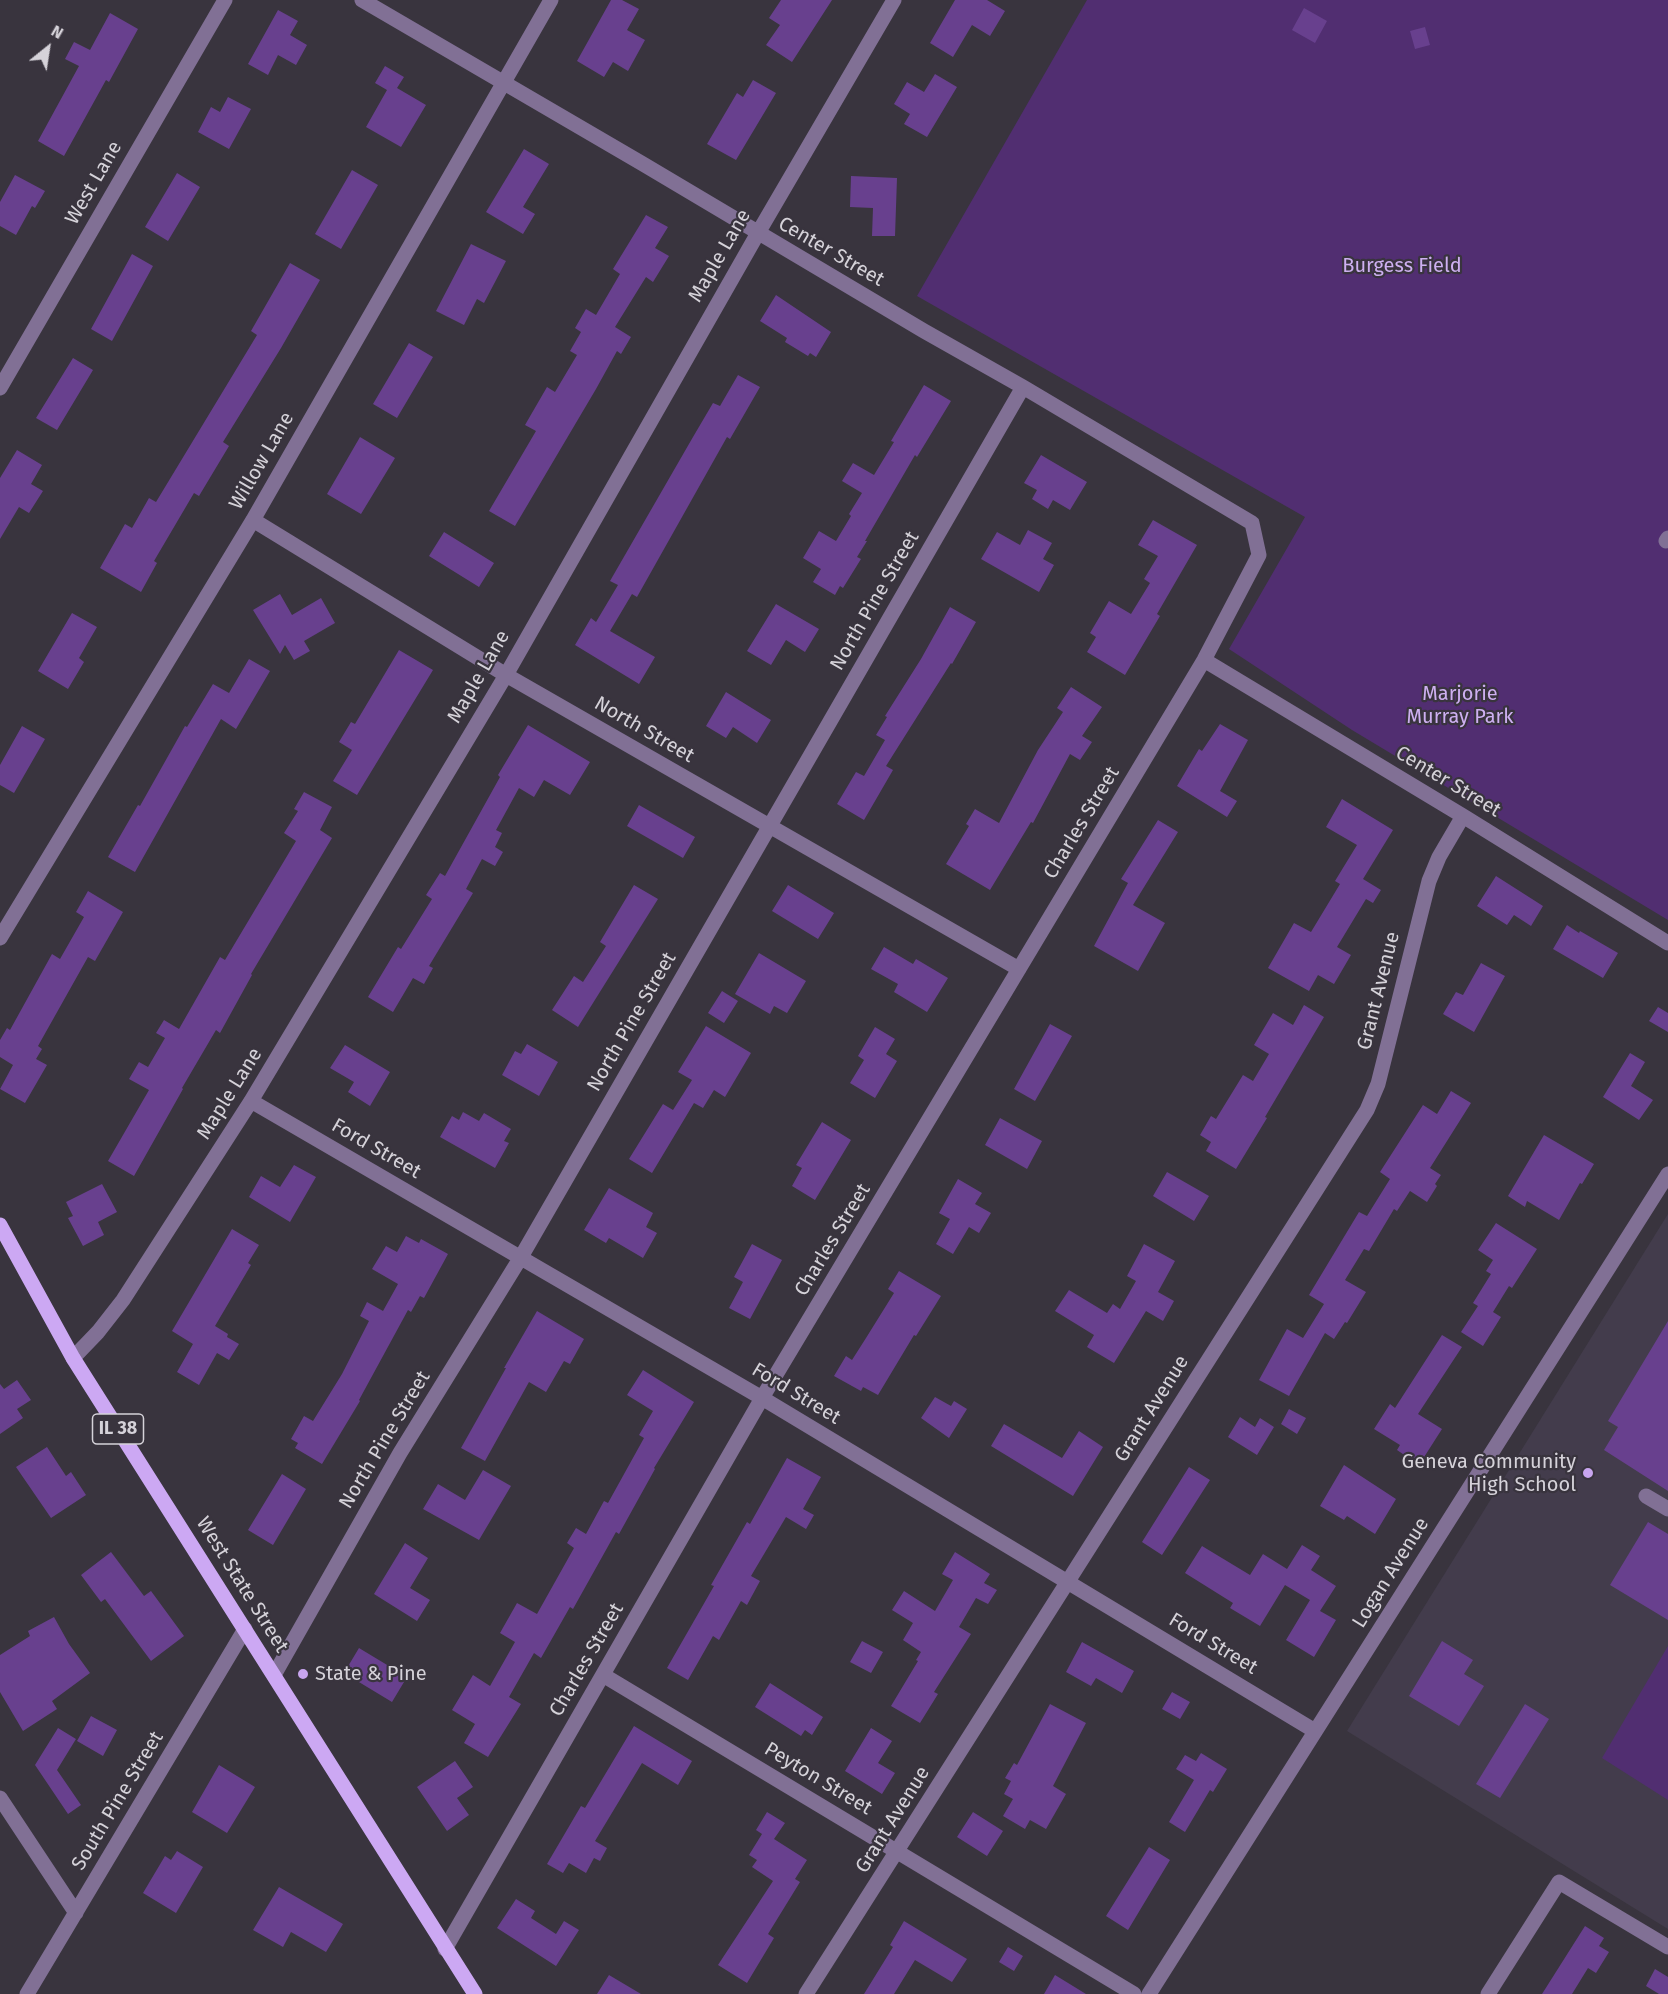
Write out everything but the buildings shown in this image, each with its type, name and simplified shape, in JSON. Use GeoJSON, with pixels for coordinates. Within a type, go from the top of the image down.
{"type":"FeatureCollection","features":[{"type":"Feature","properties":{"kind":"main road","name":"West State Street"},"geometry":{"type":"LineString","coordinates":[[0,1225],[73,1358],[475,1994]]}},
{"type":"Feature","properties":{"kind":"street","name":"West Lane"},"geometry":{"type":"LineString","coordinates":[[0,388],[225,0]]}},
{"type":"Feature","properties":{"kind":"street","name":"Center Street"},"geometry":{"type":"LineString","coordinates":[[362,0],[1252,523],[1259,555]]}},
{"type":"Feature","properties":{"kind":"street","name":"Willow Lane"},"geometry":{"type":"LineString","coordinates":[[0,938],[253,520],[551,0]]}},
{"type":"Feature","properties":{"kind":"street","name":"Maple Lane"},"geometry":{"type":"LineString","coordinates":[[73,1358],[98,1332],[123,1300],[251,1101],[506,675],[894,0]]}},
{"type":"Feature","properties":{"kind":"street","name":"North Pine Street"},"geometry":{"type":"LineString","coordinates":[[274,1675],[400,1453],[521,1257],[1023,387]]}},
{"type":"Feature","properties":{"kind":"street","name":"North Street"},"geometry":{"type":"LineString","coordinates":[[253,520],[506,675],[1019,969]]}},
{"type":"Feature","properties":{"kind":"street","name":"Charles Street"},"geometry":{"type":"LineString","coordinates":[[445,1949],[762,1398],[1204,660],[1259,555]]}},
{"type":"Feature","properties":{"kind":"street","name":"Center Street"},"geometry":{"type":"LineString","coordinates":[[1204,660],[1668,943]]}},
{"type":"Feature","properties":{"kind":"street","name":"Grant Avenue"},"geometry":{"type":"LineString","coordinates":[[806,1994],[1367,1110],[1377,1084],[1429,881],[1439,857],[1463,816]]}},
{"type":"Feature","properties":{"kind":"street","name":"Ford Street"},"geometry":{"type":"LineString","coordinates":[[251,1101],[762,1398],[1315,1731]]}},
{"type":"Feature","properties":{"kind":"street","name":"Logan Avenue"},"geometry":{"type":"LineString","coordinates":[[1149,1994],[1668,1174]]}},
{"type":"Feature","properties":{"kind":"street"},"geometry":{"type":"LineString","coordinates":[[1646,1496],[1668,1509]]}},
{"type":"Feature","properties":{"kind":"street","name":"South Pine Street"},"geometry":{"type":"LineString","coordinates":[[27,1994],[244,1629]]}},
{"type":"Feature","properties":{"kind":"street","name":"Peyton Street"},"geometry":{"type":"LineString","coordinates":[[603,1675],[1134,1994]]}},
{"type":"Feature","properties":{"kind":"street"},"geometry":{"type":"LineString","coordinates":[[0,1798],[76,1913]]}},
{"type":"Feature","properties":{"kind":"street"},"geometry":{"type":"LineString","coordinates":[[1488,1994],[1559,1882],[1668,1947]]}},
{"type":"Feature","properties":{"kind":"shaded area","name":"Geneva Community High School"},"geometry":{"type":"Polygon","coordinates":[[[1668,1214],[1668,1929],[1347,1731],[1668,1214]]]}},
{"type":"Feature","properties":{"kind":"green space","name":"Burgess Field"},"geometry":{"type":"Polygon","coordinates":[[[1087,0],[1668,0],[1668,920],[1352,730],[1229,649],[1305,517],[917,296],[1087,0]]]}},
{"type":"Feature","properties":{"kind":"green space"},"geometry":{"type":"Polygon","coordinates":[[[1668,1646],[1668,1800],[1602,1758],[1668,1646]]]}},
{"type":"Feature","properties":{"kind":"place","name":"Geneva Community High School"},"geometry":{"type":"Point","coordinates":[1588,1473]}},
{"type":"Feature","properties":{"kind":"place","name":"State & Pine"},"geometry":{"type":"Point","coordinates":[303,1674]}},
{"type":"Feature","properties":{"kind":"park label","name":"Marjorie Murray Park"},"geometry":{"type":"Point","coordinates":[1460,706]}}]}
